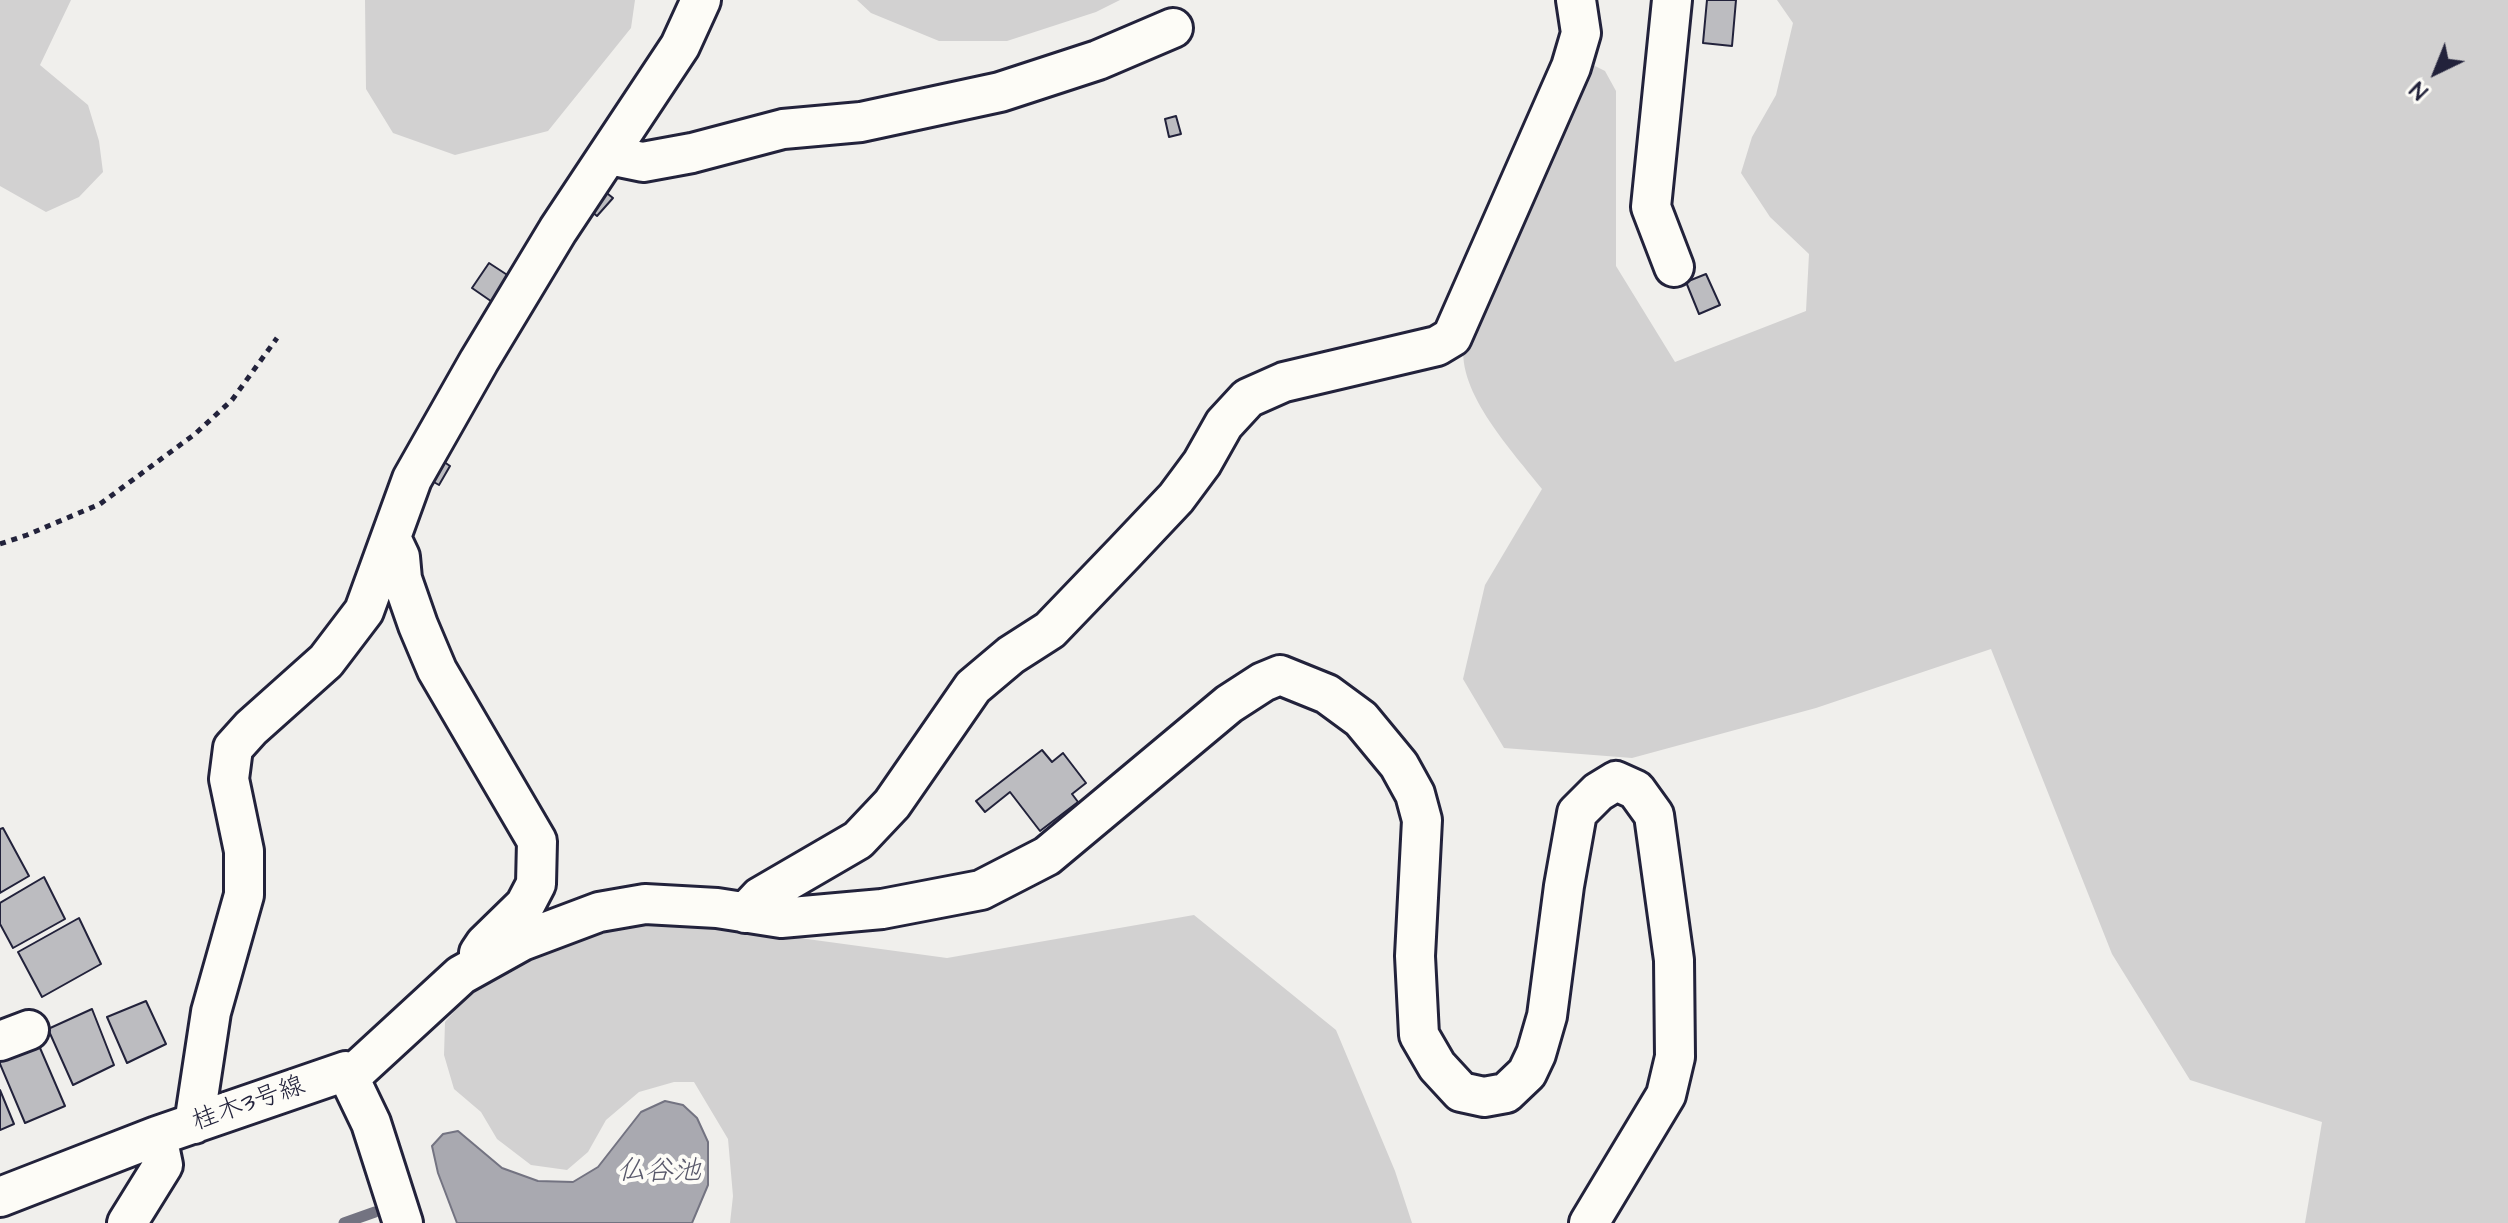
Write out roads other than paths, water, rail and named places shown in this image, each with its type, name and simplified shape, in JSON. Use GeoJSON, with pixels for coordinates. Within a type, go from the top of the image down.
{"type":"FeatureCollection","features":[{"type":"Feature","properties":{"kind":"street"},"geometry":{"type":"LineString","coordinates":[[194,1124],[211,1012],[244,895],[244,851],[229,779],[233,748],[326,661],[364,611],[412,479],[558,230],[680,46],[701,0]]}},
{"type":"Feature","properties":{"kind":"street"},"geometry":{"type":"LineString","coordinates":[[745,913],[760,897],[858,840],[892,804],[973,687],[1011,655],[1050,630],[1124,553],[1176,498],[1202,463],[1224,424],[1248,398],[1284,382],[1437,346],[1452,337],[1571,67],[1581,33],[1576,0]]}},
{"type":"Feature","properties":{"kind":"street"},"geometry":{"type":"LineString","coordinates":[[1672,0],[1651,207],[1674,267]]}},
{"type":"Feature","properties":{"kind":"street"},"geometry":{"type":"LineString","coordinates":[[609,155],[643,162],[692,153],[783,129],[861,122],[1000,92],[1098,60],[1173,28]]}},
{"type":"Feature","properties":{"kind":"street"},"geometry":{"type":"LineString","coordinates":[[391,538],[400,557],[402,579],[410,602],[437,670],[537,841],[536,884],[531,894],[525,905],[485,944],[467,972]]}},
{"type":"Feature","properties":{"kind":"street"},"geometry":{"type":"LineString","coordinates":[[403,1223],[371,1123],[349,1078],[467,972],[522,941],[599,912],[645,904],[717,908],[781,918],[882,909],[981,890],[1047,856],[1229,704],[1280,675],[1327,694],[1361,719],[1399,765],[1415,794],[1422,820],[1415,956],[1419,1035],[1437,1066],[1461,1092],[1484,1097],[1506,1093],[1527,1073],[1536,1054],[1547,1016],[1577,813],[1598,792],[1616,781],[1636,790],[1654,815],[1674,960],[1675,1057],[1666,1095],[1589,1223]]}},
{"type":"Feature","properties":{"kind":"street","name":"桂木3号線"},"geometry":{"type":"LineString","coordinates":[[0,1197],[157,1136],[346,1071],[349,1078]]}},
{"type":"Feature","properties":{"kind":"street"},"geometry":{"type":"LineString","coordinates":[[127,1223],[163,1165],[157,1136]]}},
{"type":"Feature","properties":{"kind":"water","name":"仏谷池"},"geometry":{"type":"Polygon","coordinates":[[[665,1101],[683,1105],[697,1118],[708,1142],[708,1185],[692,1223],[457,1223],[438,1173],[432,1146],[443,1134],[458,1131],[502,1168],[538,1181],[573,1182],[598,1167],[641,1112],[665,1101]]]}},
{"type":"Feature","properties":{"kind":"waterway"},"geometry":{"type":"LineString","coordinates":[[344,1223],[375,1212]]}}]}
